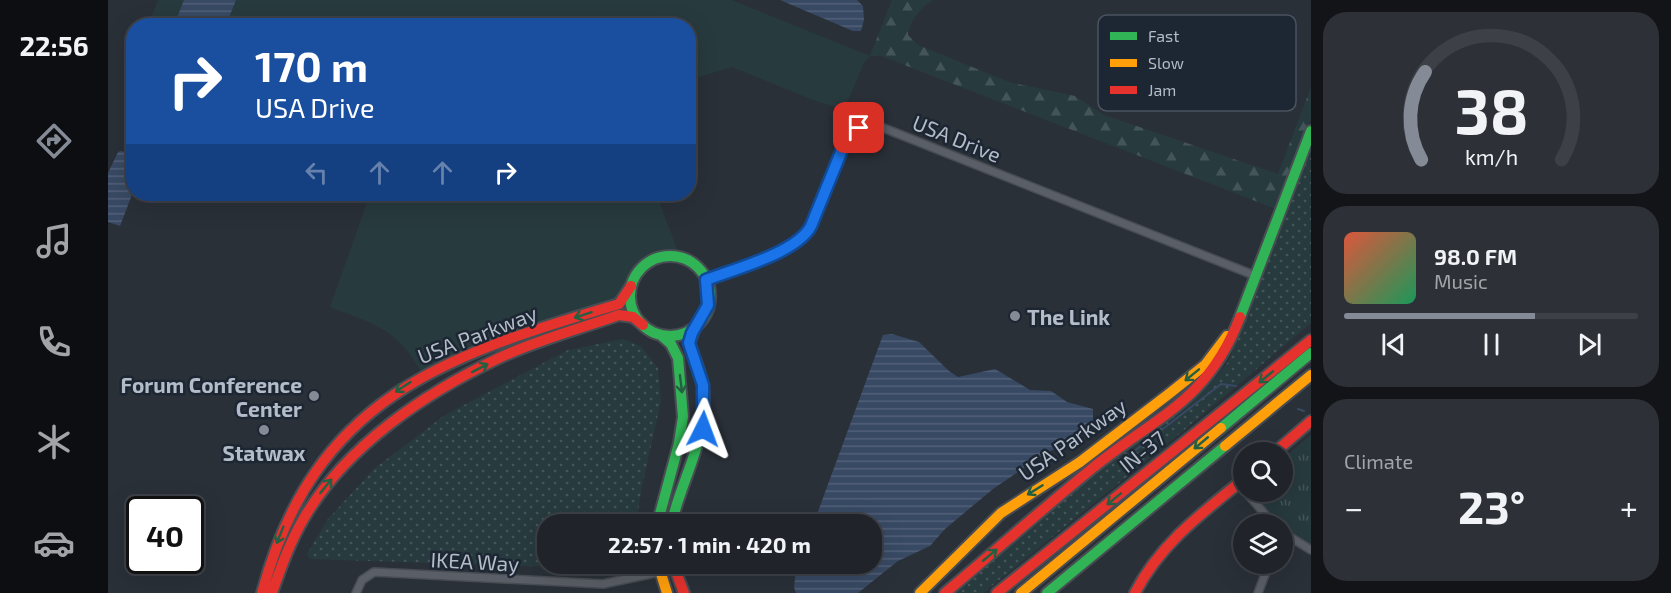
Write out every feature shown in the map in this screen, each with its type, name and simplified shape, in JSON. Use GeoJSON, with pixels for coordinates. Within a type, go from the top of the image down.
{"type":"FeatureCollection","features":[{"type":"Feature","properties":{"kind":"main road","name":"USA Parkway"},"geometry":{"type":"LineString","coordinates":[[945,593],[1091,469],[1204,383],[1221,361],[1311,130]]}},
{"type":"Feature","properties":{"kind":"main road","name":"USA Parkway"},"geometry":{"type":"LineString","coordinates":[[262,593],[279,537],[306,485],[341,439],[375,406],[411,381],[454,360],[619,304],[636,274],[646,264],[666,256],[687,260],[698,268],[706,280]]}},
{"type":"Feature","properties":{"kind":"main road"},"geometry":{"type":"LineString","coordinates":[[674,514],[697,453],[704,422],[703,385],[689,343],[695,326],[708,305],[706,280]]}},
{"type":"Feature","properties":{"kind":"main road"},"geometry":{"type":"LineString","coordinates":[[631,286],[630,305],[643,325]]}},
{"type":"Feature","properties":{"kind":"main road","name":"USA Parkway"},"geometry":{"type":"LineString","coordinates":[[920,593],[1001,513],[1080,462],[1197,372],[1222,345],[1241,313]]}},
{"type":"Feature","properties":{"kind":"main road","name":"USA Parkway"},"geometry":{"type":"LineString","coordinates":[[272,593],[286,550],[314,501],[346,464],[405,414],[474,371],[537,343],[619,315],[633,317],[673,343],[678,354],[683,411],[678,448],[659,514]]}},
{"type":"Feature","properties":{"kind":"main road"},"geometry":{"type":"LineString","coordinates":[[659,334],[678,335],[695,326]]}},
{"type":"Feature","properties":{"kind":"main road","name":"IN-37"},"geometry":{"type":"LineString","coordinates":[[997,593],[1311,340]]}},
{"type":"Feature","properties":{"kind":"main road"},"geometry":{"type":"LineString","coordinates":[[1021,593],[1311,353]]}},
{"type":"Feature","properties":{"kind":"main road"},"geometry":{"type":"LineString","coordinates":[[1047,593],[1311,375]]}},
{"type":"Feature","properties":{"kind":"main road"},"geometry":{"type":"LineString","coordinates":[[1287,442],[1311,421]]}},
{"type":"Feature","properties":{"kind":"main road"},"geometry":{"type":"LineString","coordinates":[[1135,593],[1146,570],[1166,546],[1233,494]]}},
{"type":"Feature","properties":{"kind":"main road"},"geometry":{"type":"LineString","coordinates":[[661,574],[667,593]]}},
{"type":"Feature","properties":{"kind":"main road"},"geometry":{"type":"LineString","coordinates":[[677,574],[684,593]]}},
{"type":"Feature","properties":{"kind":"street","name":"USA Drive"},"geometry":{"type":"LineString","coordinates":[[706,280],[787,248],[804,238],[846,140],[859,128],[876,125],[1256,276]]}},
{"type":"Feature","properties":{"kind":"street"},"geometry":{"type":"LineString","coordinates":[[1256,502],[1265,514]]}},
{"type":"Feature","properties":{"kind":"street"},"geometry":{"type":"LineString","coordinates":[[1293,539],[1311,550]]}},
{"type":"Feature","properties":{"kind":"street","name":"IKEA Way"},"geometry":{"type":"LineString","coordinates":[[356,593],[362,580],[374,572],[603,584],[638,574]]}},
{"type":"Feature","properties":{"kind":"street"},"geometry":{"type":"LineString","coordinates":[[1258,593],[1265,574]]}},
{"type":"Feature","properties":{"kind":"green space"},"geometry":{"type":"Polygon","coordinates":[[[158,0],[732,0],[870,56],[864,63],[844,110],[732,67],[696,78],[696,18],[151,18],[158,0]]]}},
{"type":"Feature","properties":{"kind":"green space"},"geometry":{"type":"Polygon","coordinates":[[[892,0],[933,0],[916,15],[909,30],[908,35],[918,45],[1009,82],[1075,96],[1104,115],[1278,174],[1311,87],[1311,119],[1276,209],[881,56],[870,56],[892,0]]]}},
{"type":"Feature","properties":{"kind":"green space"},"geometry":{"type":"Polygon","coordinates":[[[1311,144],[1311,323],[1177,436],[983,593],[954,593],[1071,494],[1163,425],[1215,379],[1228,362],[1311,144]]]}},
{"type":"Feature","properties":{"kind":"green space"},"geometry":{"type":"Polygon","coordinates":[[[368,201],[659,201],[678,251],[655,254],[640,263],[619,298],[421,372],[403,345],[393,336],[383,329],[330,307],[368,201]]]}},
{"type":"Feature","properties":{"kind":"green space"},"geometry":{"type":"Polygon","coordinates":[[[623,339],[641,346],[658,368],[661,401],[638,514],[537,514],[537,566],[310,559],[307,554],[328,519],[375,468],[445,415],[568,350],[623,339]]]}},
{"type":"Feature","properties":{"kind":"green space"},"geometry":{"type":"Polygon","coordinates":[[[1311,435],[1311,547],[1293,535],[1293,514],[1271,514],[1260,502],[1293,502],[1293,450],[1311,435]]]}},
{"type":"Feature","properties":{"kind":"water"},"geometry":{"type":"Polygon","coordinates":[[[184,0],[236,0],[229,18],[177,18],[184,0]]]}},
{"type":"Feature","properties":{"kind":"water"},"geometry":{"type":"Polygon","coordinates":[[[780,0],[857,0],[863,6],[864,20],[861,31],[853,31],[780,0]]]}},
{"type":"Feature","properties":{"kind":"water"},"geometry":{"type":"Polygon","coordinates":[[[118,152],[126,152],[126,201],[130,201],[120,226],[108,222],[108,173],[118,152]]]}},
{"type":"Feature","properties":{"kind":"water"},"geometry":{"type":"Polygon","coordinates":[[[892,334],[919,342],[958,377],[995,369],[1030,390],[1051,391],[1067,402],[1093,409],[1093,421],[1073,440],[1043,455],[993,489],[945,529],[930,546],[898,561],[882,574],[882,514],[817,514],[883,335],[892,334]]]}},
{"type":"Feature","properties":{"kind":"water"},"geometry":{"type":"Polygon","coordinates":[[[796,574],[882,574],[858,593],[796,593],[794,587],[796,574]]]}},
{"type":"Feature","properties":{"kind":"waterway"},"geometry":{"type":"LineString","coordinates":[[1128,456],[1221,384],[1236,386]]}},
{"type":"Feature","properties":{"kind":"waterway"},"geometry":{"type":"LineString","coordinates":[[1298,409],[1304,411]]}},
{"type":"Feature","properties":{"kind":"traffic: fast"},"geometry":{"type":"LineString","coordinates":[[1240,317],[1311,131]]}},
{"type":"Feature","properties":{"kind":"traffic: fast"},"geometry":{"type":"LineString","coordinates":[[670,256],[685,259],[698,268],[707,281],[710,296],[707,311],[698,324],[685,333],[670,336],[655,333],[642,324],[633,311],[630,296],[633,281],[642,268],[655,259],[670,256]]}},
{"type":"Feature","properties":{"kind":"traffic: fast"},"geometry":{"type":"LineString","coordinates":[[674,514],[698,440],[704,406],[703,387],[689,343],[695,328]]}},
{"type":"Feature","properties":{"kind":"traffic: fast"},"geometry":{"type":"LineString","coordinates":[[660,514],[679,443],[683,417],[678,358],[671,344],[662,336]]}},
{"type":"Feature","properties":{"kind":"traffic: fast"},"geometry":{"type":"LineString","coordinates":[[1221,428],[1311,353]]}},
{"type":"Feature","properties":{"kind":"traffic: fast"},"geometry":{"type":"LineString","coordinates":[[1047,593],[1225,446]]}},
{"type":"Feature","properties":{"kind":"traffic: slow"},"geometry":{"type":"LineString","coordinates":[[920,593],[1001,513],[1080,462],[1170,393],[1205,365],[1227,336]]}},
{"type":"Feature","properties":{"kind":"traffic: slow"},"geometry":{"type":"LineString","coordinates":[[1225,446],[1311,375]]}},
{"type":"Feature","properties":{"kind":"traffic: slow"},"geometry":{"type":"LineString","coordinates":[[1021,593],[1221,428]]}},
{"type":"Feature","properties":{"kind":"traffic: slow"},"geometry":{"type":"LineString","coordinates":[[661,574],[667,593]]}},
{"type":"Feature","properties":{"kind":"traffic: jam"},"geometry":{"type":"LineString","coordinates":[[262,593],[285,527],[315,473],[351,430],[394,395],[442,367],[496,344],[619,304],[631,286]]}},
{"type":"Feature","properties":{"kind":"traffic: jam"},"geometry":{"type":"LineString","coordinates":[[272,593],[294,536],[321,492],[365,445],[416,405],[471,372],[543,340],[619,315],[633,317],[643,325]]}},
{"type":"Feature","properties":{"kind":"traffic: jam"},"geometry":{"type":"LineString","coordinates":[[945,593],[1089,471],[1157,421],[1195,389],[1212,370],[1227,346],[1240,317]]}},
{"type":"Feature","properties":{"kind":"traffic: jam"},"geometry":{"type":"LineString","coordinates":[[997,593],[1311,340]]}},
{"type":"Feature","properties":{"kind":"traffic: jam"},"geometry":{"type":"LineString","coordinates":[[1287,442],[1311,421]]}},
{"type":"Feature","properties":{"kind":"traffic: jam"},"geometry":{"type":"LineString","coordinates":[[1135,593],[1145,575],[1169,544],[1233,488]]}},
{"type":"Feature","properties":{"kind":"traffic: jam"},"geometry":{"type":"LineString","coordinates":[[677,574],[684,593]]}},
{"type":"Feature","properties":{"kind":"place","name":"The Link"},"geometry":{"type":"Point","coordinates":[1015,316]}},
{"type":"Feature","properties":{"kind":"place","name":"Forum Conference Center"},"geometry":{"type":"Point","coordinates":[314,396]}},
{"type":"Feature","properties":{"kind":"place","name":"Statwax"},"geometry":{"type":"Point","coordinates":[264,430]}},
{"type":"Feature","properties":{"kind":"route"},"geometry":{"type":"LineString","coordinates":[[703,429],[705,414],[703,385],[689,343],[695,326],[706,313],[710,297],[706,280],[787,248],[804,238],[846,140],[859,128]]}}]}
